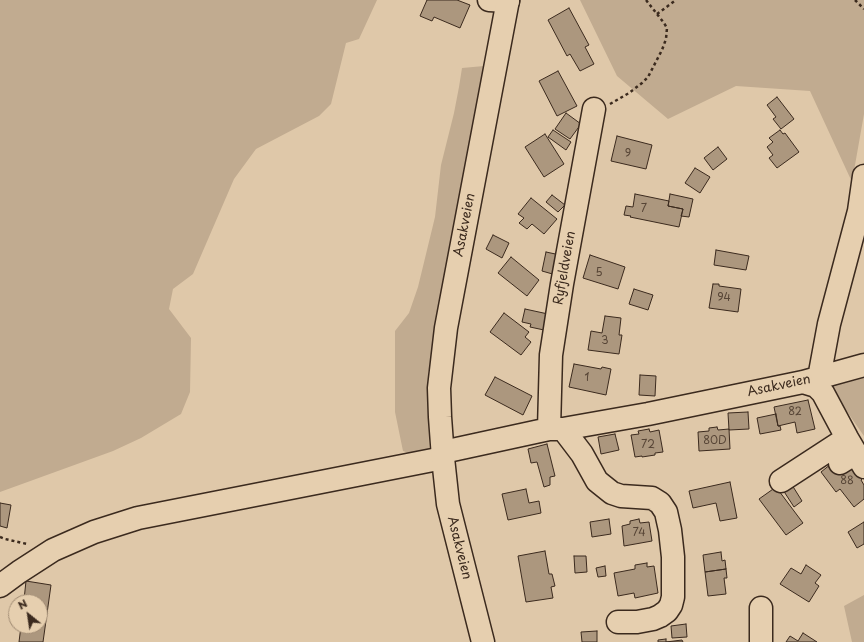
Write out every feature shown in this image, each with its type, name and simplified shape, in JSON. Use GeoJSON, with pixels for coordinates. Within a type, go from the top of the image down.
{"type":"FeatureCollection","features":[{"type":"Feature","properties":{"kind":"street","name":"Asakveien"},"geometry":{"type":"LineString","coordinates":[[484,642],[448,504],[440,417],[439,388],[446,328],[502,0]]}},
{"type":"Feature","properties":{"kind":"street","name":"Ryfjeldveien"},"geometry":{"type":"LineString","coordinates":[[556,429],[551,355],[562,284],[594,108]]}},
{"type":"Feature","properties":{"kind":"street","name":"Asakveien"},"geometry":{"type":"LineString","coordinates":[[443,455],[556,429],[648,414],[811,380],[829,324],[862,204],[864,176]]}},
{"type":"Feature","properties":{"kind":"street"},"geometry":{"type":"LineString","coordinates":[[781,481],[852,455],[823,393],[811,380],[864,365]]}},
{"type":"Feature","properties":{"kind":"street"},"geometry":{"type":"LineString","coordinates":[[556,429],[582,454],[597,481],[612,493],[621,496],[652,498],[660,503],[666,512],[673,557],[673,597],[671,605],[667,611],[653,620],[618,622]]}},
{"type":"Feature","properties":{"kind":"street"},"geometry":{"type":"LineString","coordinates":[[0,586],[18,572],[53,550],[94,532],[138,518],[443,455]]}},
{"type":"Feature","properties":{"kind":"street"},"geometry":{"type":"LineString","coordinates":[[761,608],[761,642]]}},
{"type":"Feature","properties":{"kind":"path"},"geometry":{"type":"LineString","coordinates":[[594,108],[610,104],[623,97],[642,83],[648,77],[662,50],[666,39],[666,28],[646,0]]}},
{"type":"Feature","properties":{"kind":"path"},"geometry":{"type":"LineString","coordinates":[[657,14],[676,0]]}},
{"type":"Feature","properties":{"kind":"path"},"geometry":{"type":"LineString","coordinates":[[855,0],[864,9]]}},
{"type":"Feature","properties":{"kind":"shaded area"},"geometry":{"type":"Polygon","coordinates":[[[0,0],[377,0],[359,39],[346,43],[331,104],[319,116],[256,149],[234,179],[193,274],[173,289],[169,309],[191,338],[190,392],[181,414],[141,438],[113,451],[0,492],[0,0]]]}},
{"type":"Feature","properties":{"kind":"shaded area"},"geometry":{"type":"Polygon","coordinates":[[[580,0],[864,0],[864,114],[852,182],[810,91],[736,86],[668,119],[617,76],[580,0]]]}},
{"type":"Feature","properties":{"kind":"shaded area"},"geometry":{"type":"Polygon","coordinates":[[[484,66],[469,161],[428,374],[429,452],[414,455],[403,451],[395,412],[395,331],[409,313],[418,287],[435,217],[441,165],[454,113],[462,68],[484,66]]]}},
{"type":"Feature","properties":{"kind":"shaded area"},"geometry":{"type":"Polygon","coordinates":[[[864,375],[864,436],[825,380],[864,375]]]}},
{"type":"Feature","properties":{"kind":"shaded area"},"geometry":{"type":"Polygon","coordinates":[[[864,595],[864,642],[852,642],[844,606],[864,595]]]}},
{"type":"Feature","properties":{"kind":"building"},"geometry":{"type":"Polygon","coordinates":[[[427,0],[457,0],[470,5],[460,28],[434,17],[432,21],[420,16],[427,0]]]}},
{"type":"Feature","properties":{"kind":"building"},"geometry":{"type":"Polygon","coordinates":[[[569,8],[589,45],[585,47],[594,64],[580,71],[570,54],[567,56],[548,20],[569,8]]]}},
{"type":"Feature","properties":{"kind":"building"},"geometry":{"type":"Polygon","coordinates":[[[558,71],[577,106],[557,116],[539,81],[558,71]]]}},
{"type":"Feature","properties":{"kind":"building"},"geometry":{"type":"Polygon","coordinates":[[[777,97],[794,119],[781,129],[773,119],[776,117],[767,105],[777,97]]]}},
{"type":"Feature","properties":{"kind":"building"},"geometry":{"type":"Polygon","coordinates":[[[566,113],[581,124],[570,139],[555,129],[566,113]]]}},
{"type":"Feature","properties":{"kind":"building"},"geometry":{"type":"Polygon","coordinates":[[[553,130],[571,142],[566,150],[548,137],[553,130]]]}},
{"type":"Feature","properties":{"kind":"building"},"geometry":{"type":"Polygon","coordinates":[[[780,130],[783,134],[785,133],[799,152],[777,168],[769,158],[773,155],[767,147],[773,142],[769,138],[780,130]]]}},
{"type":"Feature","properties":{"kind":"building"},"geometry":{"type":"Polygon","coordinates":[[[545,134],[564,164],[544,177],[525,147],[545,134]]]}},
{"type":"Feature","properties":{"kind":"building"},"geometry":{"type":"Polygon","coordinates":[[[617,136],[652,145],[646,169],[611,161],[617,136]]]}},
{"type":"Feature","properties":{"kind":"building"},"geometry":{"type":"Polygon","coordinates":[[[718,147],[727,159],[713,170],[704,158],[718,147]]]}},
{"type":"Feature","properties":{"kind":"building"},"geometry":{"type":"Polygon","coordinates":[[[695,168],[710,177],[700,193],[685,183],[695,168]]]}},
{"type":"Feature","properties":{"kind":"building"},"geometry":{"type":"Polygon","coordinates":[[[635,194],[669,201],[668,206],[683,209],[679,227],[624,215],[626,206],[633,207],[635,194]]]}},
{"type":"Feature","properties":{"kind":"building"},"geometry":{"type":"Polygon","coordinates":[[[670,194],[693,199],[689,217],[681,216],[683,209],[668,206],[670,194]]]}},
{"type":"Feature","properties":{"kind":"building"},"geometry":{"type":"Polygon","coordinates":[[[552,195],[565,205],[558,212],[546,202],[552,195]]]}},
{"type":"Feature","properties":{"kind":"building"},"geometry":{"type":"Polygon","coordinates":[[[531,198],[557,219],[544,234],[532,224],[527,229],[519,223],[524,218],[518,214],[531,198]]]}},
{"type":"Feature","properties":{"kind":"building"},"geometry":{"type":"Polygon","coordinates":[[[493,235],[509,243],[502,258],[486,249],[493,235]]]}},
{"type":"Feature","properties":{"kind":"building"},"geometry":{"type":"Polygon","coordinates":[[[716,250],[749,256],[746,270],[714,265],[716,250]]]}},
{"type":"Feature","properties":{"kind":"building"},"geometry":{"type":"Polygon","coordinates":[[[546,252],[560,255],[556,275],[542,271],[546,252]]]}},
{"type":"Feature","properties":{"kind":"building"},"geometry":{"type":"Polygon","coordinates":[[[590,255],[625,267],[618,289],[583,278],[590,255]]]}},
{"type":"Feature","properties":{"kind":"building"},"geometry":{"type":"Polygon","coordinates":[[[511,257],[539,280],[527,296],[498,273],[511,257]]]}},
{"type":"Feature","properties":{"kind":"building"},"geometry":{"type":"Polygon","coordinates":[[[713,284],[741,289],[738,312],[709,308],[713,284]]]}},
{"type":"Feature","properties":{"kind":"building"},"geometry":{"type":"Polygon","coordinates":[[[634,289],[653,295],[648,310],[629,304],[634,289]]]}},
{"type":"Feature","properties":{"kind":"building"},"geometry":{"type":"Polygon","coordinates":[[[525,309],[548,314],[544,330],[530,327],[531,324],[522,322],[525,309]]]}},
{"type":"Feature","properties":{"kind":"building"},"geometry":{"type":"Polygon","coordinates":[[[504,313],[529,332],[525,337],[531,342],[521,355],[490,332],[504,313]]]}},
{"type":"Feature","properties":{"kind":"building"},"geometry":{"type":"Polygon","coordinates":[[[605,316],[621,318],[619,335],[622,335],[619,354],[588,350],[591,331],[602,333],[605,316]]]}},
{"type":"Feature","properties":{"kind":"building"},"geometry":{"type":"Polygon","coordinates":[[[574,364],[601,369],[602,367],[611,369],[606,395],[569,387],[574,364]]]}},
{"type":"Feature","properties":{"kind":"building"},"geometry":{"type":"Polygon","coordinates":[[[640,375],[656,376],[655,396],[639,395],[640,375]]]}},
{"type":"Feature","properties":{"kind":"building"},"geometry":{"type":"Polygon","coordinates":[[[495,377],[532,396],[523,415],[485,395],[495,377]]]}},
{"type":"Feature","properties":{"kind":"building"},"geometry":{"type":"Polygon","coordinates":[[[808,400],[815,429],[797,433],[795,422],[778,426],[774,407],[808,400]]]}},
{"type":"Feature","properties":{"kind":"building"},"geometry":{"type":"Polygon","coordinates":[[[748,412],[749,429],[729,430],[728,413],[748,412]]]}},
{"type":"Feature","properties":{"kind":"building"},"geometry":{"type":"Polygon","coordinates":[[[776,414],[778,426],[780,426],[781,430],[760,434],[757,418],[776,414]]]}},
{"type":"Feature","properties":{"kind":"building"},"geometry":{"type":"Polygon","coordinates":[[[717,427],[718,430],[729,429],[730,449],[699,451],[698,432],[709,431],[709,428],[717,427]]]}},
{"type":"Feature","properties":{"kind":"building"},"geometry":{"type":"Polygon","coordinates":[[[649,429],[650,432],[659,430],[663,452],[655,453],[655,455],[635,457],[631,435],[639,434],[638,431],[649,429]]]}},
{"type":"Feature","properties":{"kind":"building"},"geometry":{"type":"Polygon","coordinates":[[[615,434],[619,450],[601,454],[598,437],[615,434]]]}},
{"type":"Feature","properties":{"kind":"building"},"geometry":{"type":"Polygon","coordinates":[[[547,444],[555,476],[550,477],[550,485],[544,487],[537,462],[531,463],[528,449],[547,444]]]}},
{"type":"Feature","properties":{"kind":"building"},"geometry":{"type":"Polygon","coordinates":[[[836,460],[850,466],[854,472],[857,470],[863,478],[861,480],[864,485],[864,499],[854,507],[840,489],[836,492],[821,472],[836,460]]]}},
{"type":"Feature","properties":{"kind":"building"},"geometry":{"type":"Polygon","coordinates":[[[730,482],[737,518],[720,521],[716,503],[693,508],[689,491],[730,482]]]}},
{"type":"Feature","properties":{"kind":"building"},"geometry":{"type":"Polygon","coordinates":[[[792,485],[802,501],[794,507],[783,490],[792,485]]]}},
{"type":"Feature","properties":{"kind":"building"},"geometry":{"type":"Polygon","coordinates":[[[776,487],[803,523],[786,535],[759,499],[776,487]]]}},
{"type":"Feature","properties":{"kind":"building"},"geometry":{"type":"Polygon","coordinates":[[[526,489],[529,503],[539,501],[541,513],[508,520],[502,494],[526,489]]]}},
{"type":"Feature","properties":{"kind":"building"},"geometry":{"type":"Polygon","coordinates":[[[0,503],[11,505],[7,528],[0,526],[0,503]]]}},
{"type":"Feature","properties":{"kind":"building"},"geometry":{"type":"Polygon","coordinates":[[[609,519],[611,534],[592,537],[590,522],[609,519]]]}},
{"type":"Feature","properties":{"kind":"building"},"geometry":{"type":"Polygon","coordinates":[[[639,519],[640,523],[649,522],[652,541],[624,546],[622,526],[630,524],[630,521],[639,519]]]}},
{"type":"Feature","properties":{"kind":"building"},"geometry":{"type":"Polygon","coordinates":[[[864,522],[864,544],[857,548],[848,532],[864,522]]]}},
{"type":"Feature","properties":{"kind":"building"},"geometry":{"type":"Polygon","coordinates":[[[545,551],[549,574],[552,574],[555,586],[551,587],[553,598],[526,602],[518,556],[545,551]]]}},
{"type":"Feature","properties":{"kind":"building"},"geometry":{"type":"Polygon","coordinates":[[[721,552],[722,561],[725,560],[726,569],[705,572],[703,555],[721,552]]]}},
{"type":"Feature","properties":{"kind":"building"},"geometry":{"type":"Polygon","coordinates":[[[574,556],[586,556],[587,572],[575,573],[574,556]]]}},
{"type":"Feature","properties":{"kind":"building"},"geometry":{"type":"Polygon","coordinates":[[[647,563],[647,567],[654,566],[658,593],[635,598],[634,593],[618,596],[614,573],[635,569],[635,565],[647,563]]]}},
{"type":"Feature","properties":{"kind":"building"},"geometry":{"type":"Polygon","coordinates":[[[806,565],[821,575],[815,583],[819,586],[809,602],[780,584],[791,568],[801,574],[806,565]]]}},
{"type":"Feature","properties":{"kind":"building"},"geometry":{"type":"Polygon","coordinates":[[[605,566],[606,576],[598,577],[596,568],[605,566]]]}},
{"type":"Feature","properties":{"kind":"building"},"geometry":{"type":"Polygon","coordinates":[[[726,569],[727,578],[724,578],[726,594],[708,596],[705,572],[726,569]]]}},
{"type":"Feature","properties":{"kind":"building"},"geometry":{"type":"Polygon","coordinates":[[[26,581],[51,585],[48,606],[48,594],[25,594],[26,581]]]}},
{"type":"Feature","properties":{"kind":"building"},"geometry":{"type":"Polygon","coordinates":[[[686,624],[687,637],[672,638],[671,626],[686,624]]]}},
{"type":"Feature","properties":{"kind":"building"},"geometry":{"type":"Polygon","coordinates":[[[597,631],[597,642],[582,642],[581,632],[597,631]]]}},
{"type":"Feature","properties":{"kind":"building"},"geometry":{"type":"Polygon","coordinates":[[[803,633],[817,642],[786,642],[790,636],[798,641],[803,633]]]}},
{"type":"Feature","properties":{"kind":"building"},"geometry":{"type":"Polygon","coordinates":[[[20,634],[44,634],[43,642],[19,642],[20,634]]]}},
{"type":"Feature","properties":{"kind":"building"},"geometry":{"type":"Polygon","coordinates":[[[666,639],[666,642],[658,642],[658,640],[666,639]]]}},
{"type":"Feature","properties":{"kind":"building"},"geometry":{"type":"Polygon","coordinates":[[[682,640],[683,642],[666,642],[682,640]]]}}]}
